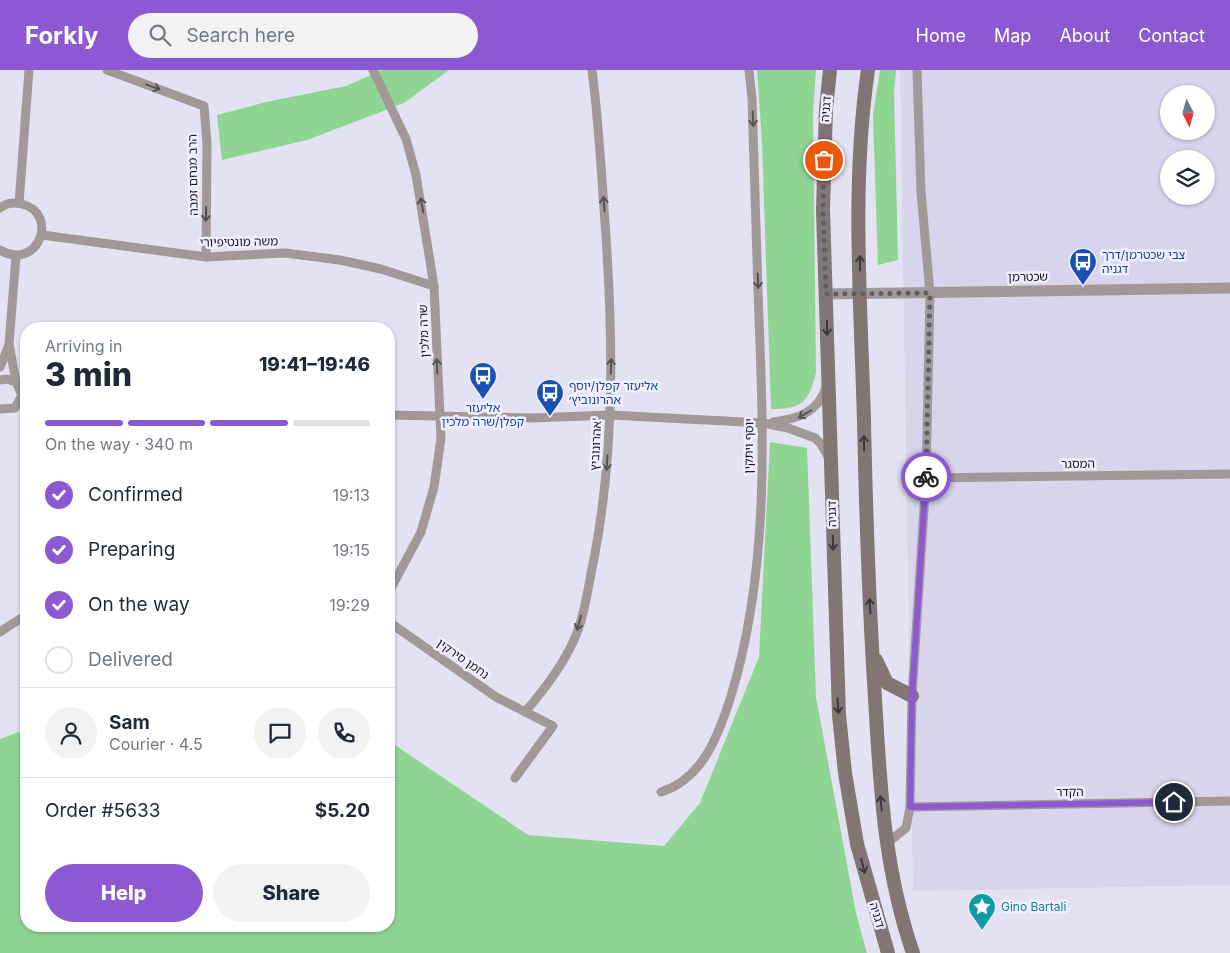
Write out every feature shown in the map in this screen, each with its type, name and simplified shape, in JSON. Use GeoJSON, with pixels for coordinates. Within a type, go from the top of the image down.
{"type":"FeatureCollection","features":[{"type":"Feature","properties":{"kind":"main road","name":"דגניה"},"geometry":{"type":"LineString","coordinates":[[830,70],[826,109],[823,210],[836,648],[844,773],[857,844],[888,953]]}},
{"type":"Feature","properties":{"kind":"main road","name":"דגניה"},"geometry":{"type":"LineString","coordinates":[[868,70],[862,111],[858,190],[866,529],[871,641],[886,844],[904,926],[913,953]]}},
{"type":"Feature","properties":{"kind":"main road"},"geometry":{"type":"LineString","coordinates":[[871,641],[881,674],[887,683],[912,696]]}},
{"type":"Feature","properties":{"kind":"street"},"geometry":{"type":"LineString","coordinates":[[19,203],[29,70]]}},
{"type":"Feature","properties":{"kind":"street","name":"הרב מנחם זמבה"},"geometry":{"type":"LineString","coordinates":[[107,70],[204,106],[207,144],[206,257]]}},
{"type":"Feature","properties":{"kind":"street","name":"שרה מלכין"},"geometry":{"type":"LineString","coordinates":[[373,70],[406,140],[416,175],[434,286],[441,438],[434,488],[421,532],[395,581]]}},
{"type":"Feature","properties":{"kind":"street","name":"אהרונוביץ'"},"geometry":{"type":"LineString","coordinates":[[526,712],[550,683],[574,640],[586,597],[607,475],[612,352],[608,268],[592,70]]}},
{"type":"Feature","properties":{"kind":"street","name":"יוסף ויתקין"},"geometry":{"type":"LineString","coordinates":[[662,792],[675,788],[703,762],[714,743],[742,660],[751,616],[760,534],[763,424],[752,98],[749,70]]}},
{"type":"Feature","properties":{"kind":"street"},"geometry":{"type":"LineString","coordinates":[[886,844],[906,828],[910,807],[912,696],[926,478],[930,293],[921,192],[917,70]]}},
{"type":"Feature","properties":{"kind":"street"},"geometry":{"type":"LineString","coordinates":[[0,208],[11,203],[19,203],[35,210],[40,218],[42,235],[32,250],[16,256],[0,250]]}},
{"type":"Feature","properties":{"kind":"street","name":"משה מונטיפיורי"},"geometry":{"type":"LineString","coordinates":[[42,235],[206,257],[285,253],[340,260],[434,286]]}},
{"type":"Feature","properties":{"kind":"street"},"geometry":{"type":"LineString","coordinates":[[0,367],[9,344],[16,256]]}},
{"type":"Feature","properties":{"kind":"street","name":"שכטרמן"},"geometry":{"type":"LineString","coordinates":[[826,294],[1230,288]]}},
{"type":"Feature","properties":{"kind":"street"},"geometry":{"type":"LineString","coordinates":[[9,344],[20,382]]}},
{"type":"Feature","properties":{"kind":"street"},"geometry":{"type":"LineString","coordinates":[[0,380],[7,379],[20,385]]}},
{"type":"Feature","properties":{"kind":"street"},"geometry":{"type":"LineString","coordinates":[[763,424],[798,418],[809,413],[823,396],[828,379]]}},
{"type":"Feature","properties":{"kind":"street"},"geometry":{"type":"LineString","coordinates":[[15,408],[20,401]]}},
{"type":"Feature","properties":{"kind":"street"},"geometry":{"type":"LineString","coordinates":[[0,409],[20,407]]}},
{"type":"Feature","properties":{"kind":"street"},"geometry":{"type":"LineString","coordinates":[[395,415],[533,418],[610,415],[763,424],[788,428],[815,438],[821,444],[831,465]]}},
{"type":"Feature","properties":{"kind":"street","name":"המסגר"},"geometry":{"type":"LineString","coordinates":[[926,478],[1230,474]]}},
{"type":"Feature","properties":{"kind":"street"},"geometry":{"type":"LineString","coordinates":[[0,632],[20,619]]}},
{"type":"Feature","properties":{"kind":"street","name":"נחמן סירקין"},"geometry":{"type":"LineString","coordinates":[[395,626],[496,697],[553,726],[515,778]]}},
{"type":"Feature","properties":{"kind":"street","name":"הקדר"},"geometry":{"type":"LineString","coordinates":[[910,807],[1230,801]]}},
{"type":"Feature","properties":{"kind":"shaded area"},"geometry":{"type":"Polygon","coordinates":[[[900,70],[1230,70],[1230,885],[913,891],[900,70]]]}},
{"type":"Feature","properties":{"kind":"green space"},"geometry":{"type":"Polygon","coordinates":[[[382,70],[449,70],[404,103],[307,140],[222,160],[217,115],[266,102],[346,86],[382,70]]]}},
{"type":"Feature","properties":{"kind":"green space"},"geometry":{"type":"Polygon","coordinates":[[[757,70],[816,70],[813,112],[816,373],[806,398],[797,406],[782,409],[771,409],[762,142],[757,70]]]}},
{"type":"Feature","properties":{"kind":"green space"},"geometry":{"type":"Polygon","coordinates":[[[880,70],[896,70],[894,92],[898,260],[878,265],[873,115],[880,70]]]}},
{"type":"Feature","properties":{"kind":"green space"},"geometry":{"type":"Polygon","coordinates":[[[770,442],[807,448],[816,697],[856,913],[867,953],[0,953],[0,739],[20,733],[20,932],[395,932],[395,745],[528,835],[664,846],[700,803],[759,657],[770,442]]]}},
{"type":"Feature","properties":{"kind":"way so far"},"geometry":{"type":"LineString","coordinates":[[824,160],[823,210],[826,294],[930,293],[926,477]]}},
{"type":"Feature","properties":{"kind":"place","name":"צבי שכטרמן/דרך דגניה"},"geometry":{"type":"Point","coordinates":[1083,286]}},
{"type":"Feature","properties":{"kind":"place","name":"אליעזר קפלן/שרה מלכין"},"geometry":{"type":"Point","coordinates":[483,400]}},
{"type":"Feature","properties":{"kind":"place","name":"אליעזר קפלן/יוסף אהרונוביץ׳"},"geometry":{"type":"Point","coordinates":[550,417]}},
{"type":"Feature","properties":{"kind":"place","name":"Gino Bartali"},"geometry":{"type":"Point","coordinates":[982,931]}},
{"type":"Feature","properties":{"kind":"route"},"geometry":{"type":"LineString","coordinates":[[926,477],[912,696],[910,807],[1174,802]]}}]}
